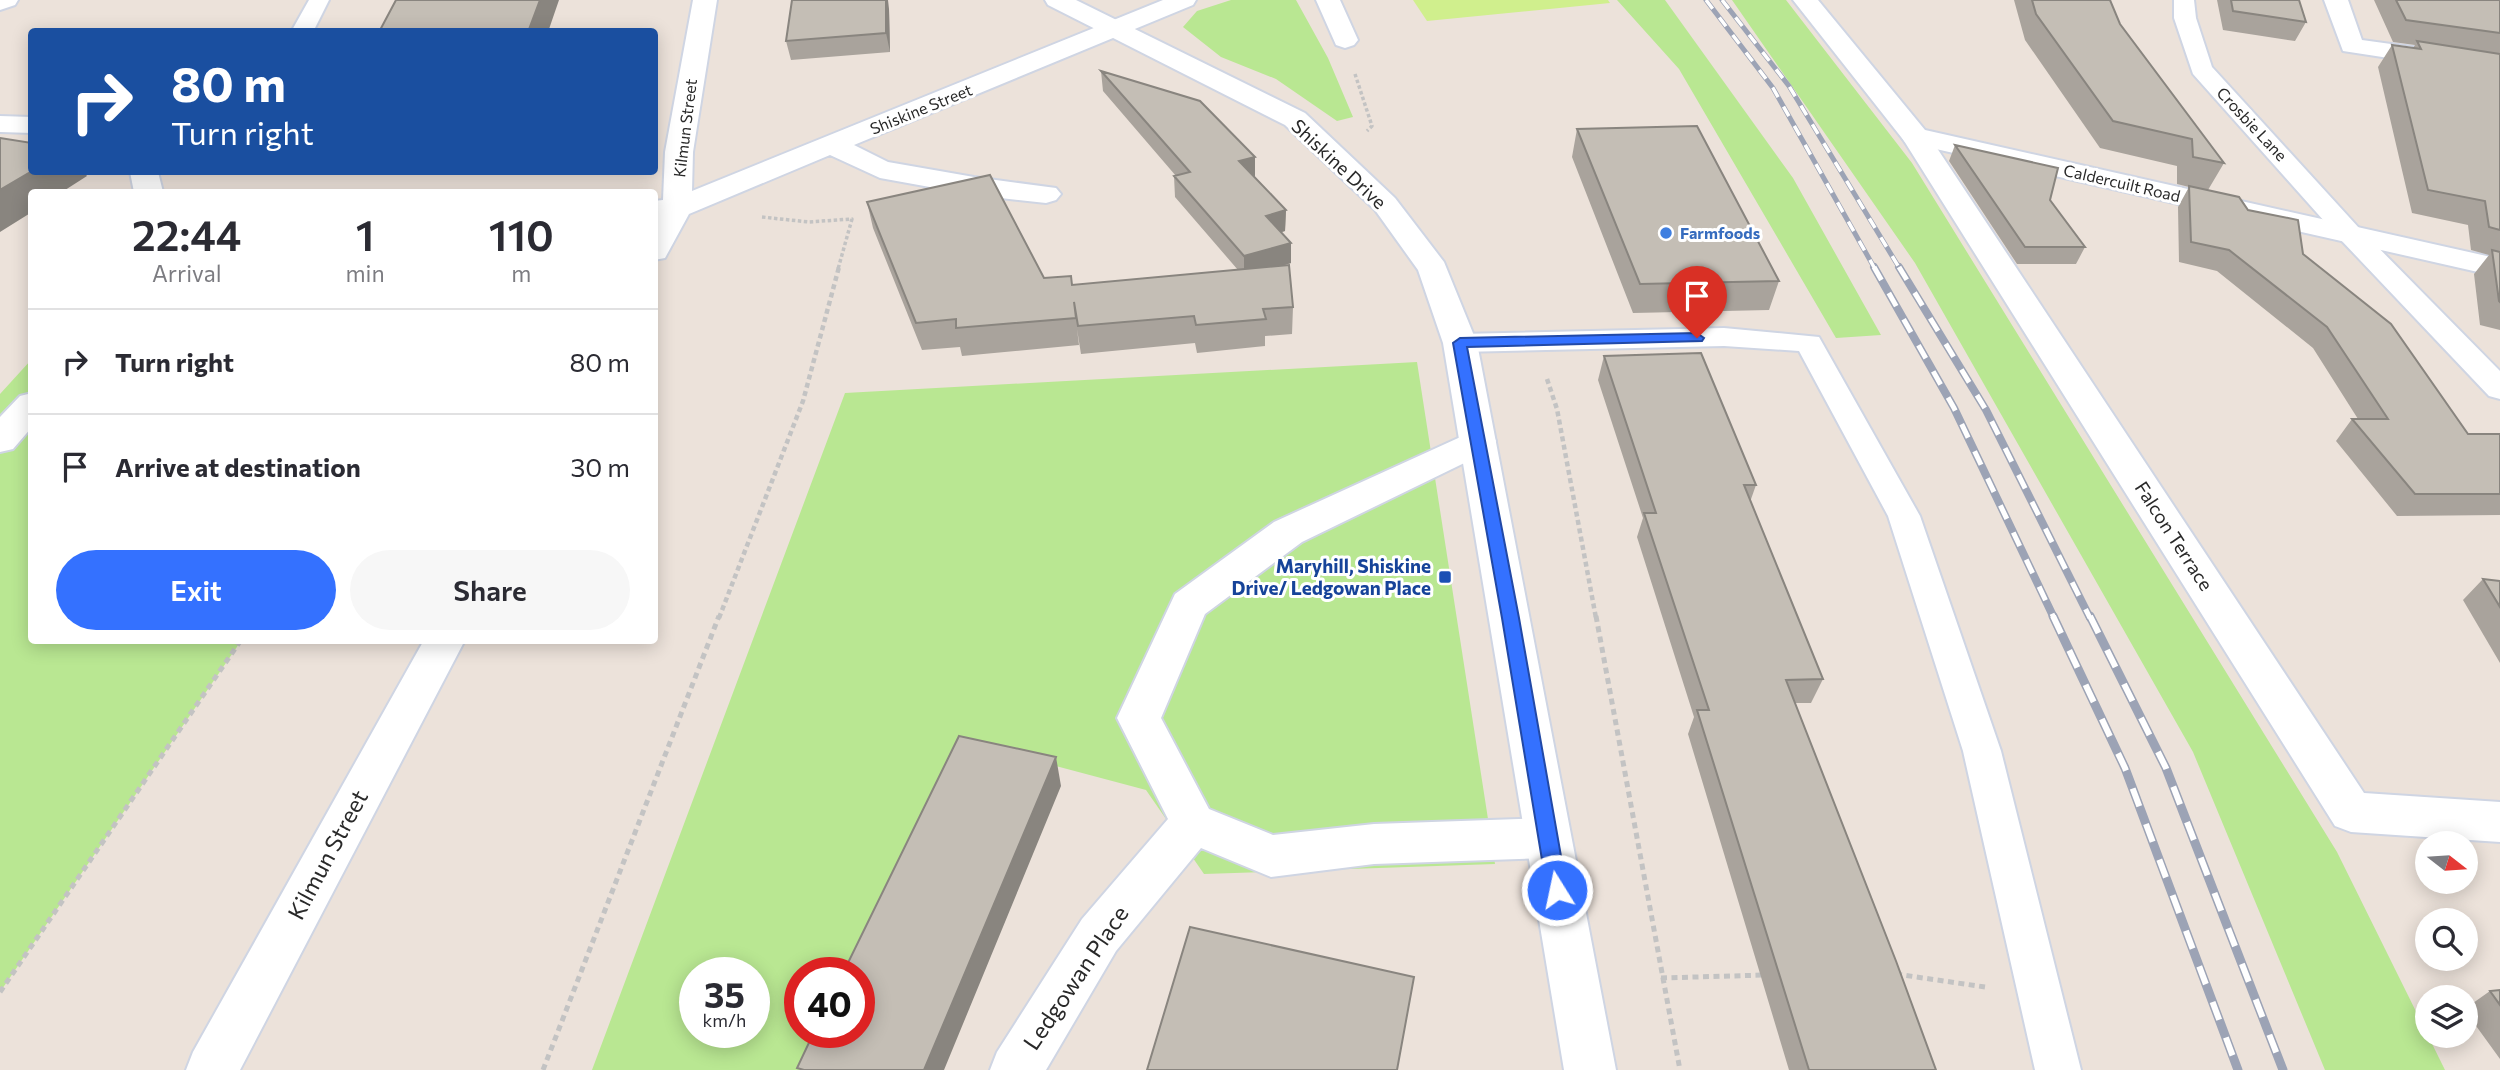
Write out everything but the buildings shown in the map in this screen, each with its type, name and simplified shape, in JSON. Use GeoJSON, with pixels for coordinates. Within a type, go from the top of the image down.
{"type":"FeatureCollection","features":[{"type":"Feature","properties":{"kind":"street"},"geometry":{"type":"LineString","coordinates":[[0,3],[6,0]]}},
{"type":"Feature","properties":{"kind":"street","name":"Kilmun Street"},"geometry":{"type":"LineString","coordinates":[[658,237],[678,152],[705,0]]}},
{"type":"Feature","properties":{"kind":"street","name":"Shiskine Drive"},"geometry":{"type":"LineString","coordinates":[[1057,0],[1295,120],[1385,204],[1433,268],[1460,343],[1590,1070]]}},
{"type":"Feature","properties":{"kind":"street","name":"Shiskine Street"},"geometry":{"type":"LineString","coordinates":[[666,209],[833,146],[1184,0]]}},
{"type":"Feature","properties":{"kind":"street"},"geometry":{"type":"LineString","coordinates":[[1328,0],[1345,40]]}},
{"type":"Feature","properties":{"kind":"street"},"geometry":{"type":"LineString","coordinates":[[1805,0],[1915,136]]}},
{"type":"Feature","properties":{"kind":"street"},"geometry":{"type":"LineString","coordinates":[[2336,0],[2352,46],[2500,67]]}},
{"type":"Feature","properties":{"kind":"street"},"geometry":{"type":"LineString","coordinates":[[0,124],[28,125]]}},
{"type":"Feature","properties":{"kind":"street","name":"Caldercuilt Road"},"geometry":{"type":"LineString","coordinates":[[1915,136],[2500,268]]}},
{"type":"Feature","properties":{"kind":"street","name":"Falcon Terrace"},"geometry":{"type":"LineString","coordinates":[[1915,136],[2351,812],[2500,822]]}},
{"type":"Feature","properties":{"kind":"street"},"geometry":{"type":"LineString","coordinates":[[833,146],[880,169],[974,186],[1046,194]]}},
{"type":"Feature","properties":{"kind":"street"},"geometry":{"type":"LineString","coordinates":[[0,440],[28,408]]}},
{"type":"Feature","properties":{"kind":"street"},"geometry":{"type":"LineString","coordinates":[[1478,441],[1288,532],[1189,605],[1139,719],[1193,823],[1270,856],[1374,844],[1547,838]]}},
{"type":"Feature","properties":{"kind":"street","name":"Kilmun Street"},"geometry":{"type":"LineString","coordinates":[[212,1070],[442,644]]}},
{"type":"Feature","properties":{"kind":"street","name":"Ledgowan Place"},"geometry":{"type":"LineString","coordinates":[[1016,1070],[1099,935],[1193,823]]}},
{"type":"Feature","properties":{"kind":"lane"},"geometry":{"type":"LineString","coordinates":[[304,28],[319,0]]}},
{"type":"Feature","properties":{"kind":"lane","name":"Crosbie Lane"},"geometry":{"type":"LineString","coordinates":[[2184,0],[2185,18],[2201,69],[2350,234],[2500,389]]}},
{"type":"Feature","properties":{"kind":"lane"},"geometry":{"type":"LineString","coordinates":[[1460,343],[1724,337],[1809,343],[1904,516],[1982,751],[2059,1070]]}},
{"type":"Feature","properties":{"kind":"path"},"geometry":{"type":"LineString","coordinates":[[1342,163],[1372,126],[1345,40]]}},
{"type":"Feature","properties":{"kind":"path"},"geometry":{"type":"LineString","coordinates":[[543,1070],[803,401],[852,219],[809,222],[757,216]]}},
{"type":"Feature","properties":{"kind":"path"},"geometry":{"type":"LineString","coordinates":[[1535,341],[1557,410],[1680,1070]]}},
{"type":"Feature","properties":{"kind":"path"},"geometry":{"type":"LineString","coordinates":[[0,992],[238,644]]}},
{"type":"Feature","properties":{"kind":"path"},"geometry":{"type":"LineString","coordinates":[[1885,973],[2040,995]]}},
{"type":"Feature","properties":{"kind":"path"},"geometry":{"type":"LineString","coordinates":[[1661,978],[1773,975]]}},
{"type":"Feature","properties":{"kind":"green space"},"geometry":{"type":"Polygon","coordinates":[[[1231,0],[1296,0],[1328,58],[1353,117],[1337,121],[1276,79],[1221,57],[1183,27],[1197,11],[1231,0]]]}},
{"type":"Feature","properties":{"kind":"green space"},"geometry":{"type":"Polygon","coordinates":[[[1413,0],[1608,0],[1610,3],[1427,21],[1413,0]]]}},
{"type":"Feature","properties":{"kind":"green space"},"geometry":{"type":"Polygon","coordinates":[[[1617,0],[1665,0],[1793,178],[1881,335],[1836,338],[1679,69],[1617,0]]]}},
{"type":"Feature","properties":{"kind":"green space"},"geometry":{"type":"Polygon","coordinates":[[[1732,0],[1786,0],[1912,163],[2337,852],[2415,1009],[2415,1048],[2434,1048],[2445,1070],[2325,1070],[2193,752],[1915,263],[1732,0]]]}},
{"type":"Feature","properties":{"kind":"green space"},"geometry":{"type":"Polygon","coordinates":[[[1417,362],[1495,864],[1204,874],[1146,790],[962,741],[863,957],[784,957],[784,1048],[822,1048],[812,1070],[592,1070],[845,393],[1417,362]]]}},
{"type":"Feature","properties":{"kind":"green space"},"geometry":{"type":"Polygon","coordinates":[[[28,363],[28,644],[239,644],[0,992],[0,394],[28,363]]]}},
{"type":"Feature","properties":{"kind":"railway"},"geometry":{"type":"LineString","coordinates":[[1706,0],[1773,88],[1875,269]]}},
{"type":"Feature","properties":{"kind":"railway"},"geometry":{"type":"LineString","coordinates":[[1722,0],[1789,86],[1900,269]]}},
{"type":"Feature","properties":{"kind":"railway"},"geometry":{"type":"LineString","coordinates":[[1874,267],[1954,408],[2054,618]]}},
{"type":"Feature","properties":{"kind":"railway"},"geometry":{"type":"LineString","coordinates":[[1899,267],[1986,410],[2090,618]]}},
{"type":"Feature","properties":{"kind":"railway"},"geometry":{"type":"LineString","coordinates":[[2053,616],[2125,768],[2238,1070]]}},
{"type":"Feature","properties":{"kind":"railway"},"geometry":{"type":"LineString","coordinates":[[2090,616],[2166,768],[2283,1070]]}},
{"type":"Feature","properties":{"kind":"place","name":"Farmfoods"},"geometry":{"type":"Point","coordinates":[1666,233]}},
{"type":"Feature","properties":{"kind":"place","name":"Maryhill, Shiskine Drive/ Ledgowan Place"},"geometry":{"type":"Point","coordinates":[1445,577]}},
{"type":"Feature","properties":{"kind":"route"},"geometry":{"type":"LineString","coordinates":[[1557,890],[1511,618],[1460,343],[1697,338]]}}]}
